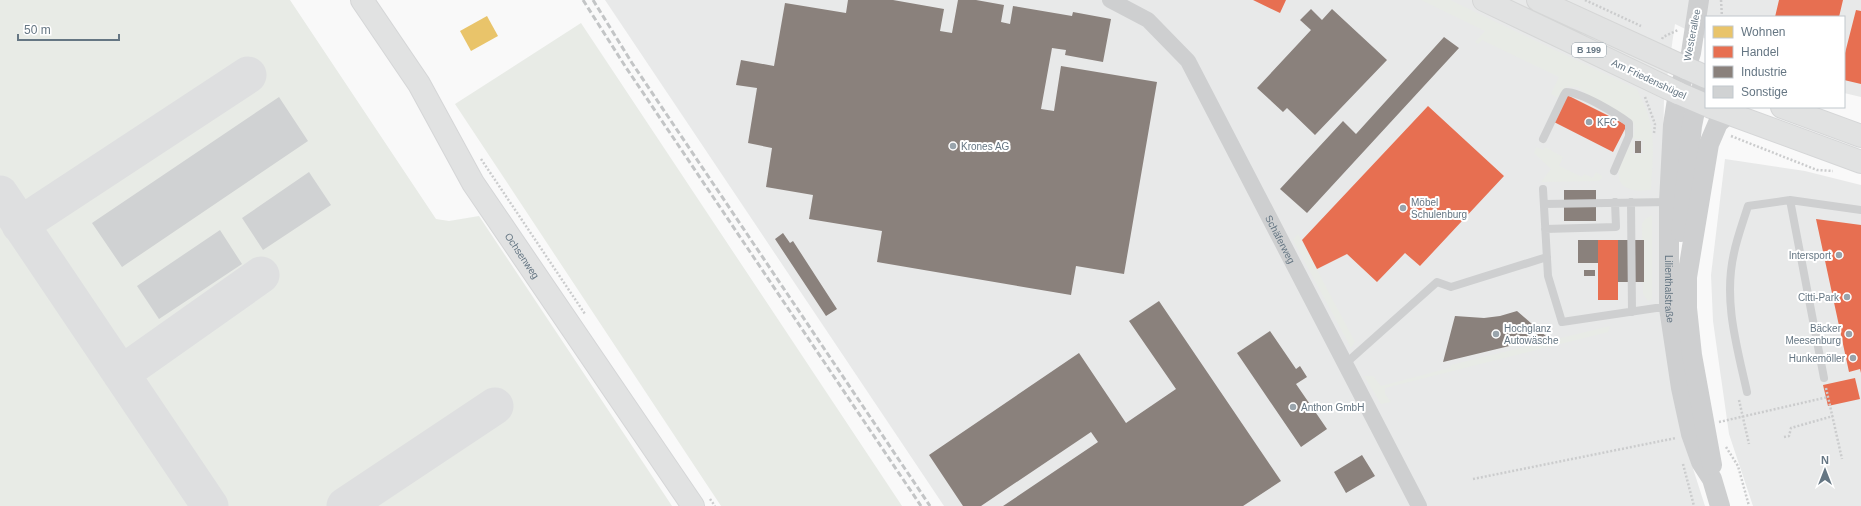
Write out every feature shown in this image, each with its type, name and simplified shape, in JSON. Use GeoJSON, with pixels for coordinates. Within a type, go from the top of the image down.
{"type":"FeatureCollection","features":[{"type":"Feature","properties":{"kind":"main road","name":"Ochsenweg"},"geometry":{"type":"LineString","coordinates":[[362,0],[419,84],[473,182],[699,499]]}},
{"type":"Feature","properties":{"kind":"main road","name":"Am Friedenshügel"},"geometry":{"type":"LineString","coordinates":[[1484,0],[1704,104]]}},
{"type":"Feature","properties":{"kind":"main road","name":"B 199"},"geometry":{"type":"LineString","coordinates":[[1538,0],[1705,76]]}},
{"type":"Feature","properties":{"kind":"main road","name":"Am Friedenshügel"},"geometry":{"type":"LineString","coordinates":[[1715,108],[1861,162]]}},
{"type":"Feature","properties":{"kind":"main road"},"geometry":{"type":"LineString","coordinates":[[1785,108],[1861,136]]}},
{"type":"Feature","properties":{"kind":"street","name":"Schäferweg"},"geometry":{"type":"LineString","coordinates":[[1110,0],[1148,20],[1188,61],[1419,506]]}},
{"type":"Feature","properties":{"kind":"street","name":"Westerallee"},"geometry":{"type":"LineString","coordinates":[[1699,0],[1691,53],[1686,68],[1704,104]]}},
{"type":"Feature","properties":{"kind":"street","name":"Westerallee"},"geometry":{"type":"LineString","coordinates":[[1708,0],[1711,16]]}},
{"type":"Feature","properties":{"kind":"street"},"geometry":{"type":"LineString","coordinates":[[1704,104],[1705,90]]}},
{"type":"Feature","properties":{"kind":"street","name":"Lilienthalstraße"},"geometry":{"type":"LineString","coordinates":[[1704,104],[1673,125],[1669,202],[1678,308],[1680,388],[1710,426],[1712,479],[1720,506]]}},
{"type":"Feature","properties":{"kind":"street","name":"Lilienthalstraße"},"geometry":{"type":"LineString","coordinates":[[1687,277],[1681,257],[1681,223],[1690,137],[1704,104]]}},
{"type":"Feature","properties":{"kind":"street","name":"Lilienthalstraße"},"geometry":{"type":"LineString","coordinates":[[1678,308],[1687,277],[1709,144],[1718,123],[1707,108]]}},
{"type":"Feature","properties":{"kind":"lane"},"geometry":{"type":"LineString","coordinates":[[1543,139],[1564,95],[1571,92],[1629,123],[1629,136],[1614,171]]}},
{"type":"Feature","properties":{"kind":"lane"},"geometry":{"type":"LineString","coordinates":[[1543,189],[1548,276],[1562,322],[1632,312],[1678,308]]}},
{"type":"Feature","properties":{"kind":"lane"},"geometry":{"type":"LineString","coordinates":[[1790,200],[1824,378]]}},
{"type":"Feature","properties":{"kind":"lane"},"geometry":{"type":"LineString","coordinates":[[1747,392],[1732,329],[1729,297],[1733,254],[1748,206],[1790,200],[1861,210]]}},
{"type":"Feature","properties":{"kind":"lane"},"geometry":{"type":"LineString","coordinates":[[1545,229],[1616,227],[1615,202]]}},
{"type":"Feature","properties":{"kind":"lane"},"geometry":{"type":"LineString","coordinates":[[1631,202],[1632,312]]}},
{"type":"Feature","properties":{"kind":"lane"},"geometry":{"type":"LineString","coordinates":[[1544,204],[1669,202]]}},
{"type":"Feature","properties":{"kind":"lane"},"geometry":{"type":"LineString","coordinates":[[1345,364],[1437,282],[1451,287],[1547,258]]}},
{"type":"Feature","properties":{"kind":"path"},"geometry":{"type":"LineString","coordinates":[[1585,0],[1642,27]]}},
{"type":"Feature","properties":{"kind":"path"},"geometry":{"type":"LineString","coordinates":[[1721,0],[1722,16]]}},
{"type":"Feature","properties":{"kind":"path"},"geometry":{"type":"LineString","coordinates":[[1656,33],[1663,37]]}},
{"type":"Feature","properties":{"kind":"path"},"geometry":{"type":"LineString","coordinates":[[1726,140],[1730,135]]}},
{"type":"Feature","properties":{"kind":"path"},"geometry":{"type":"LineString","coordinates":[[481,158],[587,316]]}},
{"type":"Feature","properties":{"kind":"path"},"geometry":{"type":"LineString","coordinates":[[1824,378],[1842,459]]}},
{"type":"Feature","properties":{"kind":"path"},"geometry":{"type":"LineString","coordinates":[[1747,392],[1738,394],[1749,444]]}},
{"type":"Feature","properties":{"kind":"path"},"geometry":{"type":"LineString","coordinates":[[1473,479],[1710,426],[1828,397]]}},
{"type":"Feature","properties":{"kind":"path"},"geometry":{"type":"LineString","coordinates":[[1784,437],[1789,436],[1791,428],[1833,416]]}},
{"type":"Feature","properties":{"kind":"path"},"geometry":{"type":"LineString","coordinates":[[1723,442],[1738,466],[1748,506]]}},
{"type":"Feature","properties":{"kind":"path"},"geometry":{"type":"LineString","coordinates":[[699,499],[715,506]]}},
{"type":"Feature","properties":{"kind":"shaded area"},"geometry":{"type":"Polygon","coordinates":[[[0,0],[290,0],[436,219],[449,221],[479,216],[672,506],[0,506],[0,0]]]}},
{"type":"Feature","properties":{"kind":"shaded area"},"geometry":{"type":"Polygon","coordinates":[[[605,0],[1861,0],[1861,97],[1845,93],[1845,16],[1705,16],[1705,39],[1675,24],[1664,99],[1660,313],[1681,431],[1705,506],[944,506],[605,0]]]}},
{"type":"Feature","properties":{"kind":"shaded area"},"geometry":{"type":"Polygon","coordinates":[[[1421,0],[1450,0],[1637,89],[1647,112],[1652,133],[1653,152],[1651,190],[1632,190],[1623,185],[1620,180],[1619,174],[1622,160],[1633,141],[1633,154],[1643,154],[1643,140],[1633,139],[1634,124],[1630,119],[1592,98],[1577,87],[1567,87],[1559,98],[1551,94],[1559,77],[1482,40],[1478,44],[1475,42],[1485,31],[1421,0]]]}},
{"type":"Feature","properties":{"kind":"shaded area"},"geometry":{"type":"Polygon","coordinates":[[[581,23],[902,506],[721,506],[455,104],[581,23]]]}},
{"type":"Feature","properties":{"kind":"shaded area"},"geometry":{"type":"Polygon","coordinates":[[[1536,147],[1543,150],[1545,147],[1563,157],[1559,166],[1582,177],[1584,174],[1593,178],[1596,172],[1602,176],[1602,178],[1598,181],[1541,182],[1551,169],[1534,153],[1536,147]]]}},
{"type":"Feature","properties":{"kind":"shaded area"},"geometry":{"type":"Polygon","coordinates":[[[1725,159],[1805,171],[1861,185],[1861,506],[1753,506],[1729,434],[1713,321],[1711,275],[1725,159]]]}},
{"type":"Feature","properties":{"kind":"shaded area"},"geometry":{"type":"Polygon","coordinates":[[[1652,215],[1652,299],[1648,301],[1643,294],[1642,224],[1645,219],[1652,215]]]}},
{"type":"Feature","properties":{"kind":"shaded area"},"geometry":{"type":"Polygon","coordinates":[[[1298,234],[1355,342],[1351,348],[1293,240],[1298,234]]]}},
{"type":"Feature","properties":{"kind":"shaded area"},"geometry":{"type":"Polygon","coordinates":[[[1610,326],[1608,332],[1385,388],[1385,394],[1391,402],[1381,404],[1364,376],[1373,376],[1381,386],[1449,368],[1451,365],[1610,326]]]}},
{"type":"Feature","properties":{"kind":"building: Wohnen"},"geometry":{"type":"Polygon","coordinates":[[[487,16],[498,36],[471,51],[460,31],[487,16]]]}},
{"type":"Feature","properties":{"kind":"building: Handel"},"geometry":{"type":"Polygon","coordinates":[[[1253,0],[1286,0],[1280,13],[1253,0]]]}},
{"type":"Feature","properties":{"kind":"building: Handel"},"geometry":{"type":"Polygon","coordinates":[[[1779,0],[1843,0],[1839,16],[1775,16],[1779,0]]]}},
{"type":"Feature","properties":{"kind":"building: Handel"},"geometry":{"type":"Polygon","coordinates":[[[1856,10],[1861,11],[1861,84],[1845,80],[1845,53],[1856,10]]]}},
{"type":"Feature","properties":{"kind":"building: Handel"},"geometry":{"type":"Polygon","coordinates":[[[1567,95],[1627,125],[1613,152],[1554,122],[1567,95]]]}},
{"type":"Feature","properties":{"kind":"building: Handel","name":"Möbel Schulenburg"},"geometry":{"type":"Polygon","coordinates":[[[1428,106],[1504,176],[1420,266],[1405,253],[1377,282],[1347,254],[1317,269],[1302,240],[1428,106]]]}},
{"type":"Feature","properties":{"kind":"building: Handel","name":"Citti-Park"},"geometry":{"type":"Polygon","coordinates":[[[1816,219],[1861,225],[1861,373],[1860,369],[1849,372],[1816,219]]]}},
{"type":"Feature","properties":{"kind":"building: Handel"},"geometry":{"type":"Polygon","coordinates":[[[1598,240],[1618,240],[1618,300],[1598,300],[1598,240]]]}},
{"type":"Feature","properties":{"kind":"building: Handel"},"geometry":{"type":"Polygon","coordinates":[[[1855,378],[1860,399],[1828,406],[1823,385],[1855,378]]]}},
{"type":"Feature","properties":{"kind":"building: Industrie","name":"Krones AG"},"geometry":{"type":"Polygon","coordinates":[[[848,0],[893,0],[944,9],[940,31],[952,33],[958,0],[976,0],[1004,5],[1001,22],[1010,24],[1013,6],[1072,16],[1073,12],[1111,19],[1103,62],[1065,55],[1066,50],[1052,48],[1041,109],[1054,111],[1061,66],[1157,82],[1124,274],[1076,266],[1071,295],[877,262],[882,231],[809,219],[813,195],[766,187],[772,148],[748,143],[757,88],[736,85],[741,60],[774,66],[785,3],[846,13],[848,0]]]}},
{"type":"Feature","properties":{"kind":"building: Industrie"},"geometry":{"type":"Polygon","coordinates":[[[1311,9],[1322,20],[1332,9],[1387,60],[1315,135],[1287,108],[1283,112],[1257,88],[1311,30],[1300,20],[1311,9]]]}},
{"type":"Feature","properties":{"kind":"building: Industrie"},"geometry":{"type":"Polygon","coordinates":[[[1444,37],[1459,48],[1307,213],[1280,189],[1343,121],[1356,134],[1444,37]]]}},
{"type":"Feature","properties":{"kind":"building: Industrie"},"geometry":{"type":"Polygon","coordinates":[[[1635,141],[1641,141],[1641,153],[1635,153],[1635,141]]]}},
{"type":"Feature","properties":{"kind":"building: Industrie"},"geometry":{"type":"Polygon","coordinates":[[[1564,190],[1596,190],[1596,221],[1564,221],[1564,190]]]}},
{"type":"Feature","properties":{"kind":"building: Industrie"},"geometry":{"type":"Polygon","coordinates":[[[783,233],[790,243],[793,241],[837,309],[826,316],[775,239],[783,233]]]}},
{"type":"Feature","properties":{"kind":"building: Industrie"},"geometry":{"type":"Polygon","coordinates":[[[1578,240],[1598,240],[1598,263],[1578,263],[1578,240]]]}},
{"type":"Feature","properties":{"kind":"building: Industrie"},"geometry":{"type":"Polygon","coordinates":[[[1618,240],[1644,240],[1644,282],[1618,282],[1618,240]]]}},
{"type":"Feature","properties":{"kind":"building: Industrie"},"geometry":{"type":"Polygon","coordinates":[[[1584,270],[1595,270],[1595,276],[1584,276],[1584,270]]]}},
{"type":"Feature","properties":{"kind":"building: Industrie"},"geometry":{"type":"Polygon","coordinates":[[[1159,301],[1281,481],[1243,506],[1003,506],[1098,442],[1091,432],[981,506],[963,506],[929,455],[1079,353],[1126,423],[1176,389],[1129,321],[1159,301]]]}},
{"type":"Feature","properties":{"kind":"building: Industrie","name":"Hochglanz Autowäsche"},"geometry":{"type":"Polygon","coordinates":[[[1517,311],[1547,337],[1443,362],[1455,316],[1484,318],[1500,316],[1517,311]]]}},
{"type":"Feature","properties":{"kind":"building: Industrie","name":"Anthon GmbH"},"geometry":{"type":"Polygon","coordinates":[[[1270,331],[1296,369],[1300,366],[1307,377],[1296,384],[1327,429],[1301,447],[1237,353],[1270,331]]]}},
{"type":"Feature","properties":{"kind":"building: Industrie"},"geometry":{"type":"Polygon","coordinates":[[[1362,455],[1375,476],[1346,493],[1334,472],[1362,455]]]}},
{"type":"Feature","properties":{"kind":"building: Sonstige"},"geometry":{"type":"Polygon","coordinates":[[[279,97],[308,141],[122,267],[92,223],[279,97]]]}},
{"type":"Feature","properties":{"kind":"building: Sonstige"},"geometry":{"type":"Polygon","coordinates":[[[309,172],[331,205],[263,250],[242,218],[309,172]]]}},
{"type":"Feature","properties":{"kind":"building: Sonstige"},"geometry":{"type":"Polygon","coordinates":[[[220,230],[242,264],[159,319],[137,286],[220,230]]]}},
{"type":"Feature","properties":{"kind":"taxiway"},"geometry":{"type":"LineString","coordinates":[[20,225],[248,75]]}},
{"type":"Feature","properties":{"kind":"taxiway"},"geometry":{"type":"LineString","coordinates":[[0,194],[210,506]]}},
{"type":"Feature","properties":{"kind":"taxiway"},"geometry":{"type":"LineString","coordinates":[[121,374],[261,275]]}},
{"type":"Feature","properties":{"kind":"taxiway"},"geometry":{"type":"LineString","coordinates":[[345,506],[495,406]]}},
{"type":"Feature","properties":{"kind":"railway"},"geometry":{"type":"LineString","coordinates":[[583,0],[625,66],[921,506]]}},
{"type":"Feature","properties":{"kind":"railway"},"geometry":{"type":"LineString","coordinates":[[593,0],[632,63],[930,506]]}},
{"type":"Feature","properties":{"kind":"place","name":"KFC"},"geometry":{"type":"Point","coordinates":[1589,122]}},
{"type":"Feature","properties":{"kind":"place","name":"Krones AG"},"geometry":{"type":"Point","coordinates":[953,146]}},
{"type":"Feature","properties":{"kind":"place","name":"Möbel Schulenburg"},"geometry":{"type":"Point","coordinates":[1403,208]}},
{"type":"Feature","properties":{"kind":"place","name":"Intersport"},"geometry":{"type":"Point","coordinates":[1839,255]}},
{"type":"Feature","properties":{"kind":"place","name":"Citti-Park"},"geometry":{"type":"Point","coordinates":[1847,297]}},
{"type":"Feature","properties":{"kind":"place","name":"Hochglanz Autowäsche"},"geometry":{"type":"Point","coordinates":[1496,334]}},
{"type":"Feature","properties":{"kind":"place","name":"Bäcker Meesenburg"},"geometry":{"type":"Point","coordinates":[1849,334]}},
{"type":"Feature","properties":{"kind":"place","name":"Hunkemöller"},"geometry":{"type":"Point","coordinates":[1853,358]}},
{"type":"Feature","properties":{"kind":"place","name":"Anthon GmbH"},"geometry":{"type":"Point","coordinates":[1293,407]}}]}
